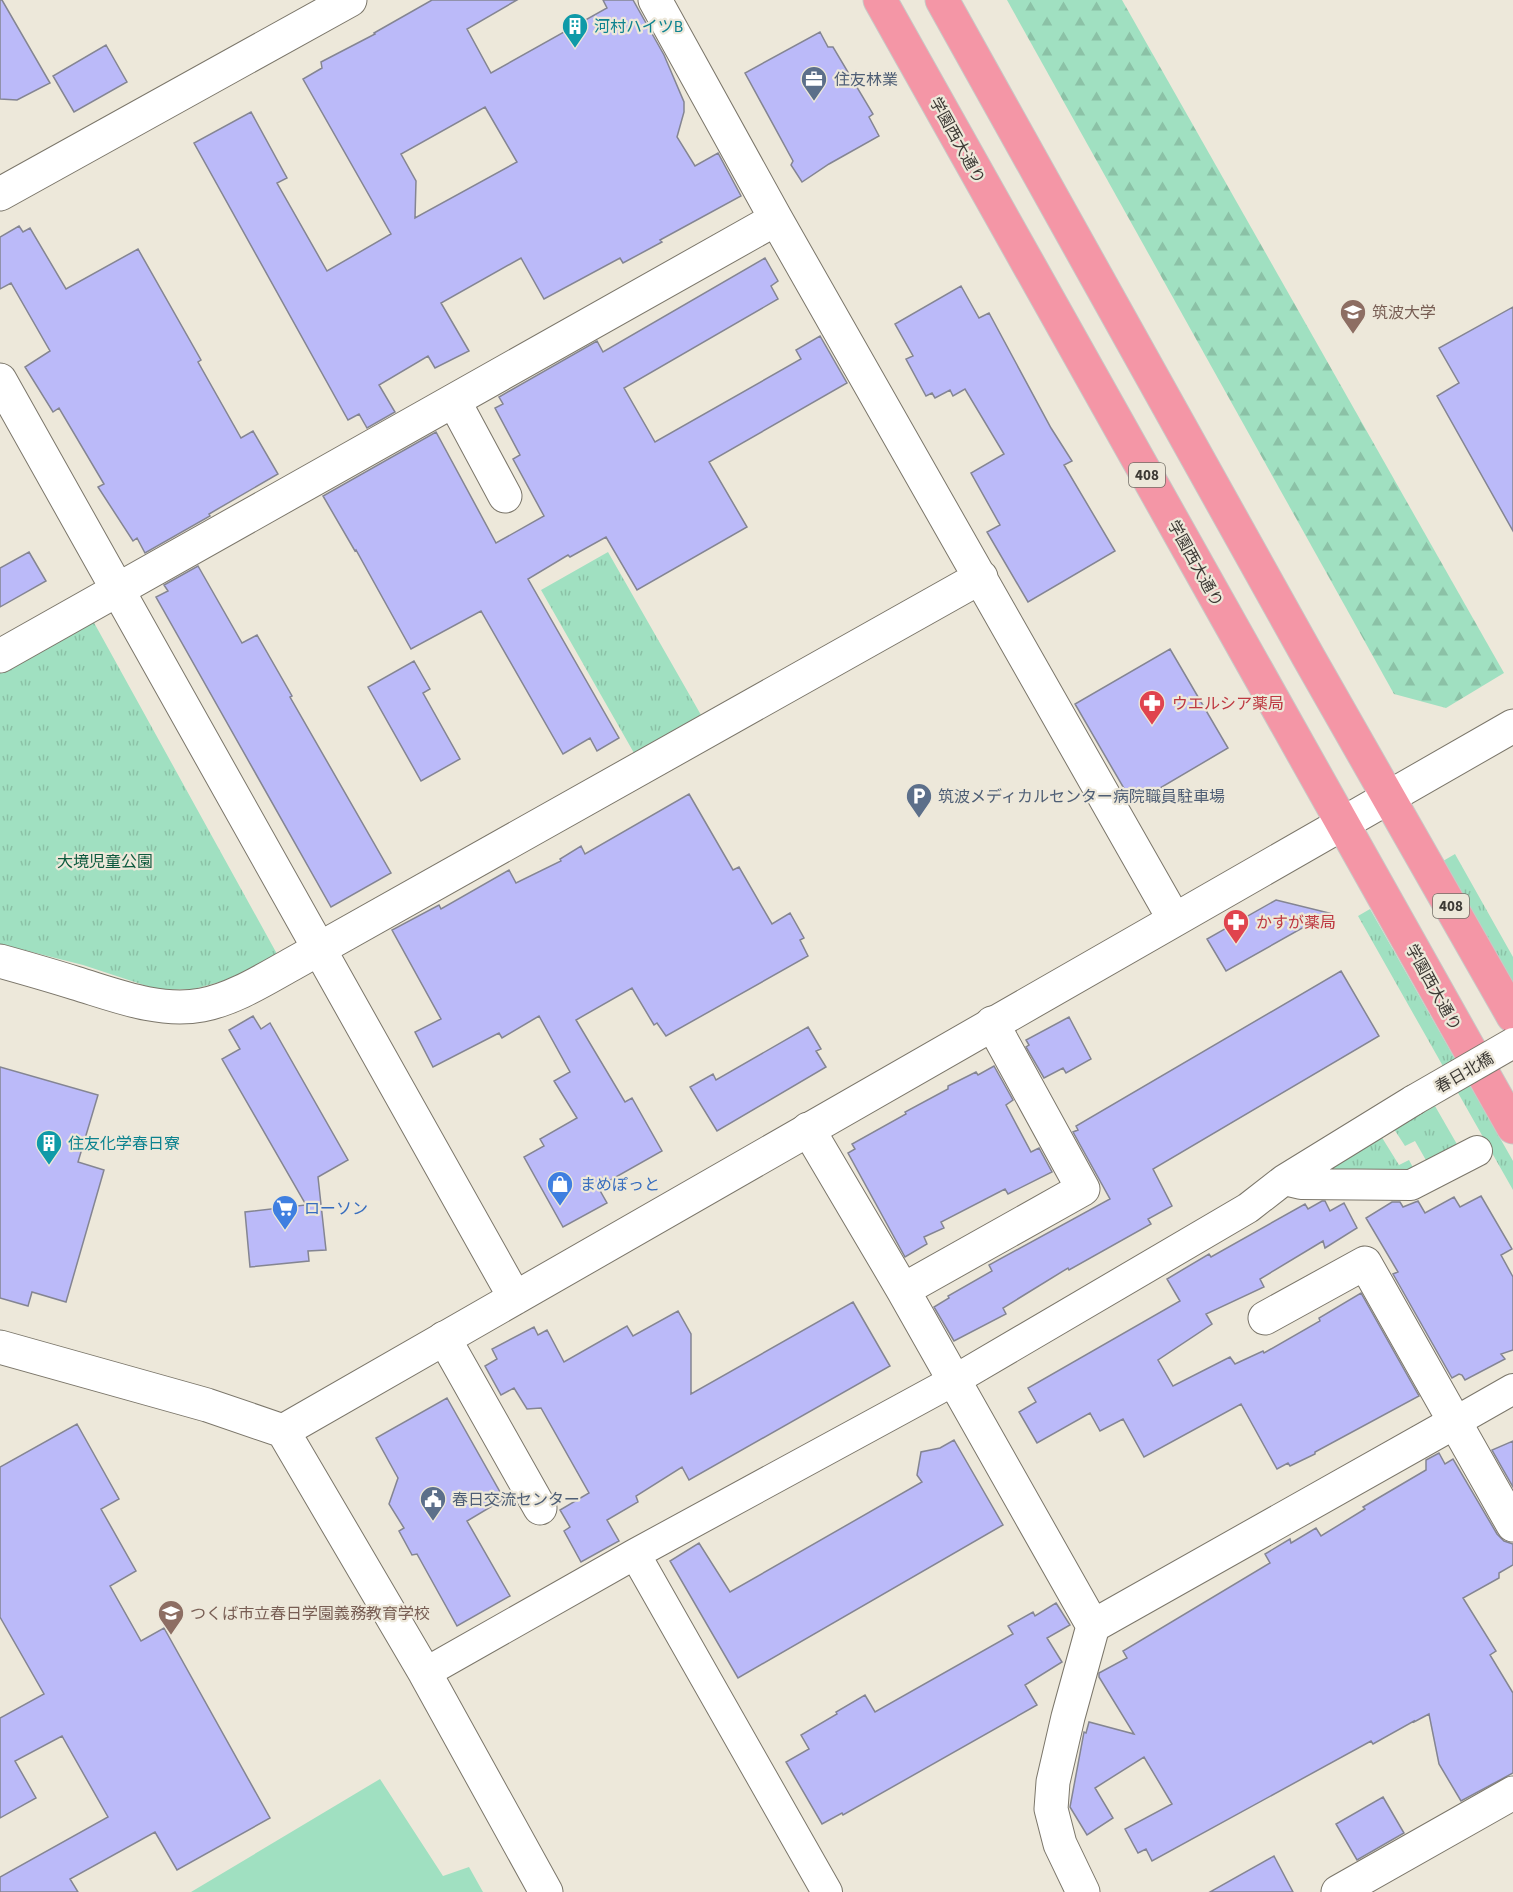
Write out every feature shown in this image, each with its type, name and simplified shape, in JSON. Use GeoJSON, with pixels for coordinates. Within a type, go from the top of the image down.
{"type":"FeatureCollection","features":[{"type":"Feature","properties":{"kind":"highway","name":"学園西大通り"},"geometry":{"type":"LineString","coordinates":[[880,0],[1513,1127]]}},
{"type":"Feature","properties":{"kind":"highway","name":"408"},"geometry":{"type":"LineString","coordinates":[[942,0],[1513,1016]]}},
{"type":"Feature","properties":{"kind":"street"},"geometry":{"type":"LineString","coordinates":[[0,194],[350,0]]}},
{"type":"Feature","properties":{"kind":"street"},"geometry":{"type":"LineString","coordinates":[[655,0],[776,219],[1174,919]]}},
{"type":"Feature","properties":{"kind":"street"},"geometry":{"type":"LineString","coordinates":[[0,656],[776,219]]}},
{"type":"Feature","properties":{"kind":"street"},"geometry":{"type":"LineString","coordinates":[[0,380],[515,1298]]}},
{"type":"Feature","properties":{"kind":"street"},"geometry":{"type":"LineString","coordinates":[[454,401],[505,496]]}},
{"type":"Feature","properties":{"kind":"street"},"geometry":{"type":"LineString","coordinates":[[0,961],[131,1000],[171,1007],[201,1005],[219,1000],[254,985],[981,577]]}},
{"type":"Feature","properties":{"kind":"street"},"geometry":{"type":"LineString","coordinates":[[283,1431],[1513,726]]}},
{"type":"Feature","properties":{"kind":"street"},"geometry":{"type":"LineString","coordinates":[[903,1290],[1083,1189],[992,1023]]}},
{"type":"Feature","properties":{"kind":"street","name":"春日北橋"},"geometry":{"type":"LineString","coordinates":[[425,1673],[635,1554],[953,1381],[1248,1208],[1284,1180],[1414,1100],[1513,1043]]}},
{"type":"Feature","properties":{"kind":"street"},"geometry":{"type":"LineString","coordinates":[[808,1129],[903,1290],[1093,1626],[1053,1782],[1051,1809],[1060,1844],[1083,1892]]}},
{"type":"Feature","properties":{"kind":"street"},"geometry":{"type":"LineString","coordinates":[[1284,1180],[1301,1184],[1411,1185],[1477,1151]]}},
{"type":"Feature","properties":{"kind":"street"},"geometry":{"type":"LineString","coordinates":[[1265,1318],[1365,1263],[1513,1525]]}},
{"type":"Feature","properties":{"kind":"street"},"geometry":{"type":"LineString","coordinates":[[444,1338],[540,1508]]}},
{"type":"Feature","properties":{"kind":"street"},"geometry":{"type":"LineString","coordinates":[[0,1347],[207,1406],[283,1431],[425,1673],[546,1892]]}},
{"type":"Feature","properties":{"kind":"street"},"geometry":{"type":"LineString","coordinates":[[1093,1626],[1513,1389]]}},
{"type":"Feature","properties":{"kind":"street"},"geometry":{"type":"LineString","coordinates":[[635,1554],[827,1892]]}},
{"type":"Feature","properties":{"kind":"street"},"geometry":{"type":"LineString","coordinates":[[1338,1892],[1513,1793]]}},
{"type":"Feature","properties":{"kind":"green space"},"geometry":{"type":"Polygon","coordinates":[[[1007,0],[1122,0],[1504,673],[1446,708],[1394,694],[1007,0]]]}},
{"type":"Feature","properties":{"kind":"green space"},"geometry":{"type":"Polygon","coordinates":[[[608,552],[701,715],[634,753],[541,590],[608,552]]]}},
{"type":"Feature","properties":{"kind":"green space","name":"大境児童公園"},"geometry":{"type":"Polygon","coordinates":[[[92,619],[277,954],[234,978],[194,989],[159,990],[83,965],[0,944],[0,671],[92,619]]]}},
{"type":"Feature","properties":{"kind":"green space"},"geometry":{"type":"Polygon","coordinates":[[[1455,854],[1513,957],[1513,984],[1443,861],[1455,854]]]}},
{"type":"Feature","properties":{"kind":"green space"},"geometry":{"type":"Polygon","coordinates":[[[1370,909],[1513,1161],[1513,1190],[1358,916],[1370,909]]]}},
{"type":"Feature","properties":{"kind":"green space"},"geometry":{"type":"Polygon","coordinates":[[[1435,1106],[1462,1153],[1431,1169],[1415,1141],[1405,1146],[1394,1129],[1435,1106]]]}},
{"type":"Feature","properties":{"kind":"green space"},"geometry":{"type":"Polygon","coordinates":[[[1381,1136],[1399,1165],[1409,1160],[1417,1175],[1316,1179],[1381,1136]]]}},
{"type":"Feature","properties":{"kind":"green space"},"geometry":{"type":"Polygon","coordinates":[[[380,1779],[443,1876],[469,1867],[483,1892],[191,1892],[380,1779]]]}},
{"type":"Feature","properties":{"kind":"building"},"geometry":{"type":"Polygon","coordinates":[[[0,0],[50,83],[17,100],[0,99],[0,0]]]}},
{"type":"Feature","properties":{"kind":"building"},"geometry":{"type":"Polygon","coordinates":[[[432,0],[517,0],[467,29],[491,73],[607,8],[603,0],[633,0],[664,55],[684,102],[684,112],[677,137],[695,166],[718,153],[741,196],[623,263],[620,258],[544,299],[521,258],[441,303],[469,351],[435,368],[428,356],[379,385],[395,412],[367,428],[359,414],[348,420],[194,143],[251,112],[287,178],[277,183],[327,271],[391,234],[303,79],[322,68],[321,62],[432,0]],[[485,107],[401,154],[416,181],[415,218],[517,162],[485,107]]]}},
{"type":"Feature","properties":{"kind":"building","name":"住友林業"},"geometry":{"type":"Polygon","coordinates":[[[820,32],[828,47],[833,47],[873,114],[869,117],[879,136],[802,182],[791,165],[793,161],[745,73],[820,32]]]}},
{"type":"Feature","properties":{"kind":"building"},"geometry":{"type":"Polygon","coordinates":[[[106,45],[127,82],[74,112],[53,76],[106,45]]]}},
{"type":"Feature","properties":{"kind":"building"},"geometry":{"type":"Polygon","coordinates":[[[19,226],[23,232],[30,228],[66,289],[138,249],[201,360],[198,362],[241,438],[253,431],[278,474],[145,553],[137,538],[133,541],[98,487],[104,484],[59,408],[53,412],[25,367],[50,351],[11,283],[0,289],[0,237],[19,226]]]}},
{"type":"Feature","properties":{"kind":"building"},"geometry":{"type":"Polygon","coordinates":[[[765,258],[778,281],[771,286],[778,299],[624,388],[655,442],[801,359],[796,350],[820,336],[847,383],[709,462],[747,527],[637,590],[606,537],[570,557],[568,555],[528,579],[619,738],[597,751],[590,738],[563,754],[481,611],[411,649],[323,496],[436,432],[496,543],[544,516],[513,459],[520,455],[495,408],[503,404],[499,397],[597,341],[603,352],[765,258]]]}},
{"type":"Feature","properties":{"kind":"building"},"geometry":{"type":"Polygon","coordinates":[[[961,286],[979,318],[989,313],[1051,428],[1072,461],[1064,465],[1115,551],[1028,602],[987,532],[1000,525],[971,473],[1004,454],[965,389],[953,396],[950,390],[935,398],[932,393],[926,396],[906,359],[913,356],[895,324],[961,286]]]}},
{"type":"Feature","properties":{"kind":"building"},"geometry":{"type":"Polygon","coordinates":[[[1513,307],[1513,531],[1437,396],[1459,383],[1439,348],[1513,307]]]}},
{"type":"Feature","properties":{"kind":"building"},"geometry":{"type":"Polygon","coordinates":[[[29,552],[46,581],[0,607],[0,568],[29,552]]]}},
{"type":"Feature","properties":{"kind":"building"},"geometry":{"type":"Polygon","coordinates":[[[198,566],[242,643],[257,635],[391,873],[331,907],[156,597],[168,591],[164,585],[198,566]]]}},
{"type":"Feature","properties":{"kind":"building","name":"ウエルシア薬局"},"geometry":{"type":"Polygon","coordinates":[[[1170,649],[1228,748],[1133,804],[1075,704],[1170,649]]]}},
{"type":"Feature","properties":{"kind":"building"},"geometry":{"type":"Polygon","coordinates":[[[414,661],[430,689],[423,693],[460,759],[421,781],[368,687],[414,661]]]}},
{"type":"Feature","properties":{"kind":"building"},"geometry":{"type":"Polygon","coordinates":[[[689,794],[733,870],[739,867],[772,924],[790,913],[804,938],[800,940],[808,956],[666,1036],[657,1023],[654,1025],[632,988],[576,1020],[625,1102],[632,1098],[662,1151],[598,1187],[607,1203],[563,1227],[524,1157],[544,1146],[540,1139],[577,1118],[554,1081],[570,1072],[539,1016],[502,1038],[499,1033],[433,1067],[415,1032],[441,1019],[392,930],[439,905],[441,909],[509,870],[516,883],[561,861],[560,859],[581,846],[585,854],[689,794]]]}},
{"type":"Feature","properties":{"kind":"building"},"geometry":{"type":"Polygon","coordinates":[[[1276,900],[1329,913],[1226,971],[1207,939],[1276,900]]]}},
{"type":"Feature","properties":{"kind":"building"},"geometry":{"type":"Polygon","coordinates":[[[1341,971],[1379,1036],[1153,1169],[1172,1206],[1148,1219],[1151,1224],[1069,1270],[1068,1268],[1003,1308],[1006,1314],[954,1341],[934,1307],[949,1298],[948,1296],[992,1271],[989,1265],[1110,1199],[1073,1132],[1078,1130],[1076,1126],[1341,971]]]}},
{"type":"Feature","properties":{"kind":"building"},"geometry":{"type":"Polygon","coordinates":[[[253,1016],[261,1029],[270,1023],[348,1160],[318,1177],[326,1250],[308,1251],[309,1261],[250,1267],[245,1212],[306,1205],[222,1059],[240,1049],[229,1030],[253,1016]]]}},
{"type":"Feature","properties":{"kind":"building"},"geometry":{"type":"Polygon","coordinates":[[[1069,1017],[1091,1059],[1066,1073],[1063,1068],[1044,1078],[1026,1047],[1029,1045],[1026,1040],[1069,1017]]]}},
{"type":"Feature","properties":{"kind":"building"},"geometry":{"type":"Polygon","coordinates":[[[808,1027],[821,1049],[816,1051],[826,1067],[717,1131],[690,1087],[713,1074],[716,1080],[808,1027]]]}},
{"type":"Feature","properties":{"kind":"building"},"geometry":{"type":"Polygon","coordinates":[[[994,1066],[1013,1100],[1006,1105],[1031,1152],[1039,1148],[1052,1172],[1008,1194],[1005,1189],[941,1222],[944,1228],[924,1237],[927,1244],[905,1257],[848,1153],[855,1149],[852,1144],[948,1089],[948,1086],[976,1072],[978,1075],[994,1066]]]}},
{"type":"Feature","properties":{"kind":"building"},"geometry":{"type":"Polygon","coordinates":[[[0,1067],[98,1095],[78,1162],[104,1170],[66,1302],[32,1292],[28,1306],[0,1298],[0,1067]]]}},
{"type":"Feature","properties":{"kind":"building"},"geometry":{"type":"Polygon","coordinates":[[[1481,1196],[1512,1249],[1501,1255],[1513,1277],[1513,1350],[1501,1354],[1505,1359],[1465,1380],[1459,1374],[1452,1378],[1393,1274],[1398,1272],[1366,1218],[1392,1202],[1400,1202],[1403,1207],[1418,1201],[1425,1213],[1454,1197],[1460,1207],[1481,1196]]]}},
{"type":"Feature","properties":{"kind":"building"},"geometry":{"type":"Polygon","coordinates":[[[1325,1201],[1330,1211],[1344,1203],[1357,1228],[1325,1248],[1323,1241],[1260,1279],[1264,1287],[1206,1314],[1212,1324],[1158,1360],[1173,1386],[1230,1357],[1235,1364],[1263,1351],[1264,1353],[1320,1321],[1319,1318],[1361,1293],[1419,1396],[1315,1454],[1290,1466],[1288,1463],[1277,1469],[1241,1404],[1144,1457],[1123,1419],[1100,1431],[1090,1413],[1037,1443],[1019,1412],[1036,1402],[1028,1388],[1180,1301],[1167,1279],[1209,1254],[1211,1257],[1305,1204],[1308,1209],[1325,1201]]]}},
{"type":"Feature","properties":{"kind":"building"},"geometry":{"type":"Polygon","coordinates":[[[853,1302],[890,1366],[689,1480],[682,1467],[636,1496],[638,1502],[607,1520],[619,1541],[581,1562],[564,1531],[570,1527],[560,1510],[589,1493],[541,1408],[527,1409],[514,1388],[501,1395],[485,1366],[497,1359],[492,1349],[534,1327],[538,1335],[547,1330],[564,1362],[627,1326],[633,1336],[678,1311],[691,1334],[691,1394],[853,1302]]]}},
{"type":"Feature","properties":{"kind":"building","name":"春日交流センター"},"geometry":{"type":"Polygon","coordinates":[[[447,1398],[504,1499],[467,1521],[510,1596],[457,1626],[417,1554],[412,1555],[399,1531],[404,1528],[389,1504],[398,1478],[376,1438],[447,1398]]]}},
{"type":"Feature","properties":{"kind":"building"},"geometry":{"type":"Polygon","coordinates":[[[77,1424],[119,1499],[101,1509],[136,1571],[110,1586],[141,1641],[164,1628],[270,1818],[177,1870],[155,1832],[70,1879],[78,1892],[0,1892],[0,1877],[108,1817],[62,1736],[15,1761],[36,1798],[0,1818],[0,1718],[44,1694],[0,1617],[0,1467],[77,1424]]]}},
{"type":"Feature","properties":{"kind":"building"},"geometry":{"type":"Polygon","coordinates":[[[954,1440],[1003,1525],[738,1678],[670,1561],[699,1543],[730,1592],[922,1482],[917,1475],[921,1452],[940,1448],[954,1440]]]}},
{"type":"Feature","properties":{"kind":"building"},"geometry":{"type":"Polygon","coordinates":[[[1513,1441],[1513,1487],[1492,1450],[1513,1441]]]}},
{"type":"Feature","properties":{"kind":"building"},"geometry":{"type":"Polygon","coordinates":[[[1439,1453],[1445,1464],[1453,1459],[1497,1534],[1504,1541],[1513,1544],[1513,1565],[1499,1573],[1499,1578],[1463,1598],[1496,1651],[1490,1655],[1513,1693],[1513,1773],[1461,1801],[1439,1764],[1429,1714],[1373,1744],[1371,1741],[1152,1861],[1146,1849],[1138,1853],[1125,1829],[1172,1804],[1144,1757],[1095,1788],[1113,1818],[1087,1835],[1070,1807],[1084,1732],[1086,1733],[1089,1722],[1134,1734],[1099,1677],[1099,1673],[1127,1658],[1123,1651],[1270,1563],[1265,1554],[1290,1539],[1291,1543],[1316,1528],[1321,1536],[1365,1509],[1363,1507],[1426,1470],[1426,1460],[1439,1453]]]}},
{"type":"Feature","properties":{"kind":"building"},"geometry":{"type":"Polygon","coordinates":[[[1056,1603],[1070,1625],[1047,1638],[1062,1662],[1025,1685],[1037,1705],[843,1815],[842,1813],[822,1824],[786,1762],[809,1749],[801,1735],[865,1695],[875,1712],[1013,1634],[1008,1626],[1033,1612],[1035,1616],[1056,1603]]]}},
{"type":"Feature","properties":{"kind":"building"},"geometry":{"type":"Polygon","coordinates":[[[1383,1797],[1404,1833],[1357,1860],[1336,1824],[1383,1797]]]}},
{"type":"Feature","properties":{"kind":"building"},"geometry":{"type":"Polygon","coordinates":[[[1274,1856],[1293,1892],[1210,1892],[1274,1856]]]}},
{"type":"Feature","properties":{"kind":"place","name":"河村ハイツB"},"geometry":{"type":"Point","coordinates":[575,49]}},
{"type":"Feature","properties":{"kind":"place","name":"住友林業"},"geometry":{"type":"Point","coordinates":[814,102]}},
{"type":"Feature","properties":{"kind":"place","name":"筑波大学"},"geometry":{"type":"Point","coordinates":[1353,335]}},
{"type":"Feature","properties":{"kind":"place","name":"ウエルシア薬局"},"geometry":{"type":"Point","coordinates":[1152,726]}},
{"type":"Feature","properties":{"kind":"place","name":"筑波メディカルセンター病院職員駐車場"},"geometry":{"type":"Point","coordinates":[919,819]}},
{"type":"Feature","properties":{"kind":"place","name":"かすが薬局"},"geometry":{"type":"Point","coordinates":[1236,945]}},
{"type":"Feature","properties":{"kind":"place","name":"住友化学春日寮"},"geometry":{"type":"Point","coordinates":[49,1166]}},
{"type":"Feature","properties":{"kind":"place","name":"まめぽっと"},"geometry":{"type":"Point","coordinates":[560,1207]}},
{"type":"Feature","properties":{"kind":"place","name":"ローソン"},"geometry":{"type":"Point","coordinates":[285,1231]}},
{"type":"Feature","properties":{"kind":"place","name":"春日交流センター"},"geometry":{"type":"Point","coordinates":[433,1522]}},
{"type":"Feature","properties":{"kind":"place","name":"つくば市立春日学園義務教育学校"},"geometry":{"type":"Point","coordinates":[171,1636]}}]}
